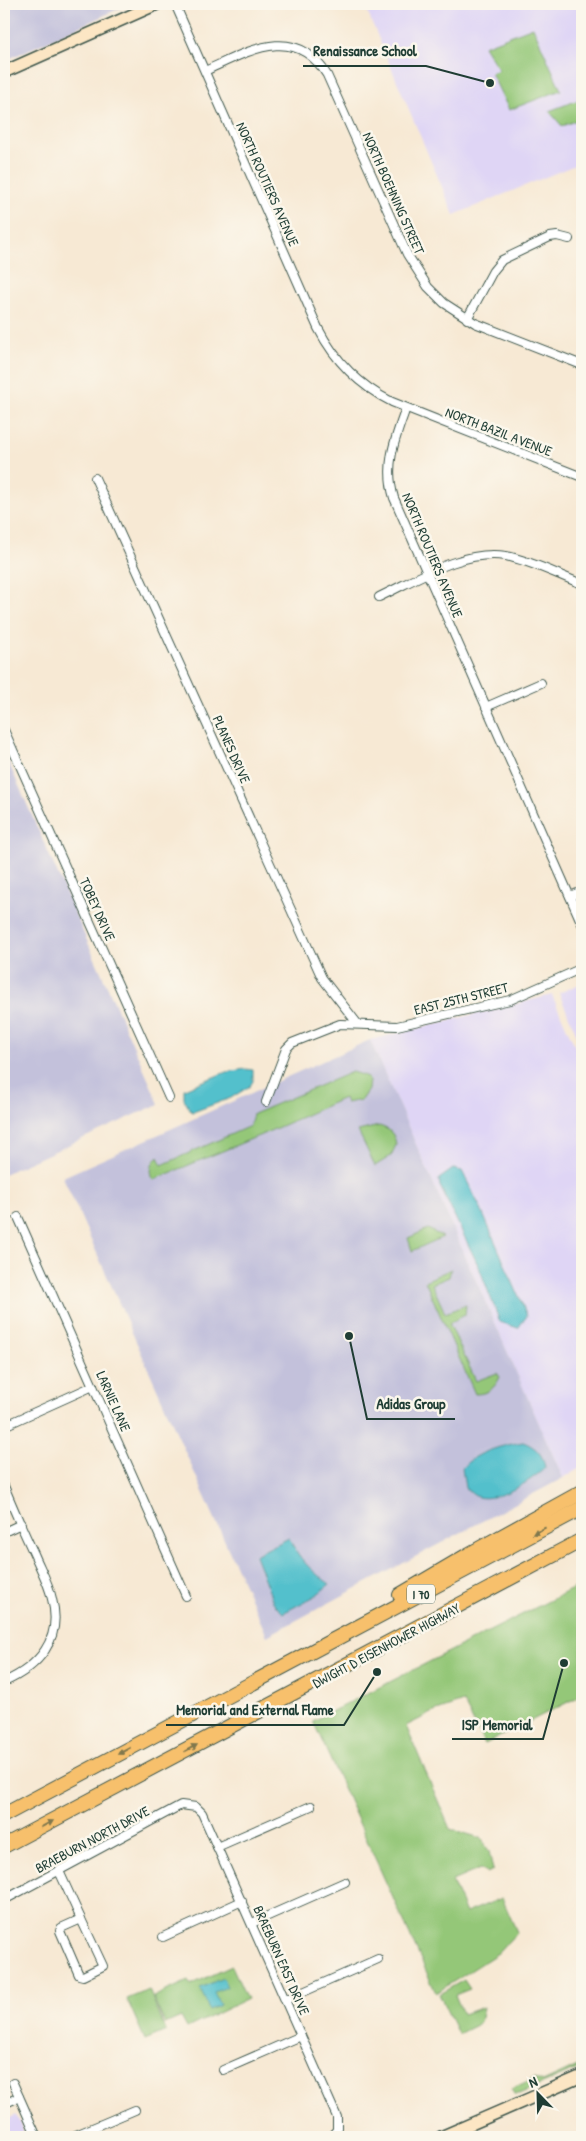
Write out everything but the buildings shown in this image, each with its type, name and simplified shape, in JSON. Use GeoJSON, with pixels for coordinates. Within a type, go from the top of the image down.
{"type":"FeatureCollection","features":[{"type":"Feature","properties":{"kind":"highway"},"geometry":{"type":"LineString","coordinates":[[260,1679],[468,1554],[582,1492]]}},
{"type":"Feature","properties":{"kind":"highway","name":"DWIGHT D EISENHOWER HIGHWAY"},"geometry":{"type":"LineString","coordinates":[[4,1816],[582,1508]]}},
{"type":"Feature","properties":{"kind":"highway","name":"DWIGHT D EISENHOWER HIGHWAY"},"geometry":{"type":"LineString","coordinates":[[4,1846],[426,1625],[582,1540]]}},
{"type":"Feature","properties":{"kind":"highway"},"geometry":{"type":"LineString","coordinates":[[426,1625],[582,1550]]}},
{"type":"Feature","properties":{"kind":"main road"},"geometry":{"type":"LineString","coordinates":[[4,72],[157,4]]}},
{"type":"Feature","properties":{"kind":"main road"},"geometry":{"type":"LineString","coordinates":[[441,2137],[582,2076]]}},
{"type":"Feature","properties":{"kind":"street","name":"NORTH ROUTIERS AVENUE"},"geometry":{"type":"LineString","coordinates":[[175,4],[327,345],[341,364],[358,381],[384,399],[406,408],[392,448],[390,479],[396,506],[582,924]]}},
{"type":"Feature","properties":{"kind":"street","name":"NORTH BOEHNING STREET"},"geometry":{"type":"LineString","coordinates":[[205,71],[253,49],[268,45],[295,48],[316,60],[329,79],[414,268],[439,298],[467,318],[582,364]]}},
{"type":"Feature","properties":{"kind":"street"},"geometry":{"type":"LineString","coordinates":[[467,318],[493,272],[502,260],[550,237],[557,236],[569,239]]}},
{"type":"Feature","properties":{"kind":"street","name":"NORTH BAZIL AVENUE"},"geometry":{"type":"LineString","coordinates":[[406,408],[582,477]]}},
{"type":"Feature","properties":{"kind":"street","name":"PLANES DRIVE"},"geometry":{"type":"LineString","coordinates":[[95,478],[322,978],[357,1023]]}},
{"type":"Feature","properties":{"kind":"street"},"geometry":{"type":"LineString","coordinates":[[379,596],[464,559],[491,555],[517,559],[582,584]]}},
{"type":"Feature","properties":{"kind":"street"},"geometry":{"type":"LineString","coordinates":[[486,707],[541,682]]}},
{"type":"Feature","properties":{"kind":"street","name":"TOBEY DRIVE"},"geometry":{"type":"LineString","coordinates":[[4,730],[169,1098]]}},
{"type":"Feature","properties":{"kind":"street"},"geometry":{"type":"LineString","coordinates":[[570,896],[582,891]]}},
{"type":"Feature","properties":{"kind":"street","name":"EAST 25TH STREET"},"geometry":{"type":"LineString","coordinates":[[266,1102],[286,1049],[291,1044],[340,1024],[357,1023],[374,1026],[397,1026],[503,1002],[582,968]]}},
{"type":"Feature","properties":{"kind":"street","name":"LARNIE LANE"},"geometry":{"type":"LineString","coordinates":[[18,1217],[186,1596]]}},
{"type":"Feature","properties":{"kind":"street"},"geometry":{"type":"LineString","coordinates":[[4,1426],[93,1386]]}},
{"type":"Feature","properties":{"kind":"street"},"geometry":{"type":"LineString","coordinates":[[4,1486],[50,1592],[54,1609],[51,1637],[37,1661],[25,1672],[4,1682]]}},
{"type":"Feature","properties":{"kind":"street"},"geometry":{"type":"LineString","coordinates":[[4,1532],[20,1524]]}},
{"type":"Feature","properties":{"kind":"street","name":"BRAEBURN NORTH DRIVE"},"geometry":{"type":"LineString","coordinates":[[4,1900],[181,1805],[193,1806]]}},
{"type":"Feature","properties":{"kind":"street","name":"BRAEBURN EAST DRIVE"},"geometry":{"type":"LineString","coordinates":[[193,1806],[200,1811],[217,1847],[337,2117],[337,2129],[330,2137]]}},
{"type":"Feature","properties":{"kind":"street"},"geometry":{"type":"LineString","coordinates":[[217,1847],[311,1806]]}},
{"type":"Feature","properties":{"kind":"street"},"geometry":{"type":"LineString","coordinates":[[60,1871],[103,1966],[83,1976],[79,1975],[60,1931],[61,1928],[81,1919]]}},
{"type":"Feature","properties":{"kind":"street"},"geometry":{"type":"LineString","coordinates":[[252,1923],[345,1882]]}},
{"type":"Feature","properties":{"kind":"street"},"geometry":{"type":"LineString","coordinates":[[163,1936],[242,1901]]}},
{"type":"Feature","properties":{"kind":"street"},"geometry":{"type":"LineString","coordinates":[[285,2000],[378,1959]]}},
{"type":"Feature","properties":{"kind":"street"},"geometry":{"type":"LineString","coordinates":[[223,2070],[301,2036]]}},
{"type":"Feature","properties":{"kind":"street"},"geometry":{"type":"LineString","coordinates":[[13,2083],[37,2137]]}},
{"type":"Feature","properties":{"kind":"street"},"geometry":{"type":"LineString","coordinates":[[4,2104],[20,2097]]}},
{"type":"Feature","properties":{"kind":"street"},"geometry":{"type":"LineString","coordinates":[[72,2137],[135,2110]]}},
{"type":"Feature","properties":{"kind":"shaded area"},"geometry":{"type":"Polygon","coordinates":[[[4,4],[129,4],[4,61],[4,4]]]}},
{"type":"Feature","properties":{"kind":"shaded area"},"geometry":{"type":"Polygon","coordinates":[[[364,4],[582,4],[582,162],[454,215],[364,4]]]}},
{"type":"Feature","properties":{"kind":"shaded area"},"geometry":{"type":"Polygon","coordinates":[[[4,752],[159,1104],[4,1174],[4,752]]]}},
{"type":"Feature","properties":{"kind":"shaded area"},"geometry":{"type":"Polygon","coordinates":[[[582,983],[582,1047],[559,993],[582,983]]]}},
{"type":"Feature","properties":{"kind":"shaded area"},"geometry":{"type":"Polygon","coordinates":[[[552,995],[582,1062],[582,1467],[563,1478],[370,1040],[552,995]]]}},
{"type":"Feature","properties":{"kind":"shaded area"},"geometry":{"type":"Polygon","coordinates":[[[370,1040],[563,1478],[267,1636],[63,1177],[370,1040]]]}},
{"type":"Feature","properties":{"kind":"shaded area"},"geometry":{"type":"Polygon","coordinates":[[[16,2115],[26,2137],[4,2137],[4,2121],[16,2115]]]}},
{"type":"Feature","properties":{"kind":"green space"},"geometry":{"type":"Polygon","coordinates":[[[533,27],[561,90],[509,110],[491,73],[499,70],[484,46],[533,27]]]}},
{"type":"Feature","properties":{"kind":"green space"},"geometry":{"type":"Polygon","coordinates":[[[581,99],[582,118],[562,126],[549,111],[581,99]]]}},
{"type":"Feature","properties":{"kind":"green space"},"geometry":{"type":"Polygon","coordinates":[[[352,1072],[365,1076],[369,1080],[368,1090],[361,1100],[346,1103],[344,1098],[153,1180],[151,1167],[158,1157],[162,1165],[250,1126],[253,1114],[352,1072]]]}},
{"type":"Feature","properties":{"kind":"green space"},"geometry":{"type":"Polygon","coordinates":[[[379,1126],[391,1133],[396,1145],[391,1156],[375,1166],[358,1131],[379,1126]]]}},
{"type":"Feature","properties":{"kind":"green space"},"geometry":{"type":"Polygon","coordinates":[[[428,1229],[443,1237],[412,1251],[408,1238],[428,1229]]]}},
{"type":"Feature","properties":{"kind":"green space"},"geometry":{"type":"Polygon","coordinates":[[[451,1269],[449,1277],[432,1284],[445,1313],[466,1305],[465,1315],[449,1323],[476,1381],[497,1373],[500,1377],[493,1387],[484,1393],[475,1394],[425,1281],[451,1269]]]}},
{"type":"Feature","properties":{"kind":"green space"},"geometry":{"type":"Polygon","coordinates":[[[582,1584],[582,1695],[485,1744],[463,1702],[434,1712],[406,1726],[450,1829],[481,1838],[489,1851],[493,1870],[487,1873],[480,1869],[452,1881],[466,1913],[502,1898],[517,1932],[498,1953],[436,1993],[313,1721],[582,1584]]]}},
{"type":"Feature","properties":{"kind":"green space"},"geometry":{"type":"Polygon","coordinates":[[[232,1966],[247,1999],[187,2028],[181,2017],[165,2024],[153,1997],[188,1981],[190,1985],[232,1966]]]}},
{"type":"Feature","properties":{"kind":"green space"},"geometry":{"type":"Polygon","coordinates":[[[464,1980],[470,1989],[455,1995],[463,2014],[483,2007],[480,2023],[458,2034],[439,1994],[464,1980]]]}},
{"type":"Feature","properties":{"kind":"green space"},"geometry":{"type":"Polygon","coordinates":[[[149,1990],[166,2031],[145,2040],[127,1999],[149,1990]]]}},
{"type":"Feature","properties":{"kind":"green space"},"geometry":{"type":"Polygon","coordinates":[[[582,2064],[582,2067],[519,2094],[514,2094],[511,2089],[534,2078],[543,2082],[582,2064]]]}},
{"type":"Feature","properties":{"kind":"water"},"geometry":{"type":"Polygon","coordinates":[[[245,1069],[253,1070],[253,1081],[250,1086],[231,1098],[193,1112],[190,1110],[184,1099],[184,1089],[226,1072],[245,1069]]]}},
{"type":"Feature","properties":{"kind":"water"},"geometry":{"type":"Polygon","coordinates":[[[453,1169],[462,1171],[480,1207],[523,1306],[527,1316],[518,1328],[500,1322],[479,1267],[440,1186],[439,1179],[453,1169]]]}},
{"type":"Feature","properties":{"kind":"water"},"geometry":{"type":"Polygon","coordinates":[[[523,1442],[541,1455],[545,1468],[539,1473],[514,1489],[486,1498],[473,1495],[465,1488],[462,1468],[468,1462],[490,1450],[523,1442]]]}},
{"type":"Feature","properties":{"kind":"water"},"geometry":{"type":"Polygon","coordinates":[[[289,1538],[306,1564],[330,1584],[315,1596],[283,1613],[274,1604],[255,1555],[289,1538]]]}},
{"type":"Feature","properties":{"kind":"water"},"geometry":{"type":"Polygon","coordinates":[[[223,1978],[227,1987],[214,1992],[220,2005],[209,2010],[200,1988],[223,1978]]]}},
{"type":"Feature","properties":{"kind":"place","name":"Renaissance School"},"geometry":{"type":"Point","coordinates":[490,83]}},
{"type":"Feature","properties":{"kind":"place","name":"Adidas Group"},"geometry":{"type":"Point","coordinates":[349,1336]}},
{"type":"Feature","properties":{"kind":"place","name":"ISP Memorial"},"geometry":{"type":"Point","coordinates":[564,1663]}},
{"type":"Feature","properties":{"kind":"place","name":"Memorial and External Flame"},"geometry":{"type":"Point","coordinates":[377,1672]}}]}
